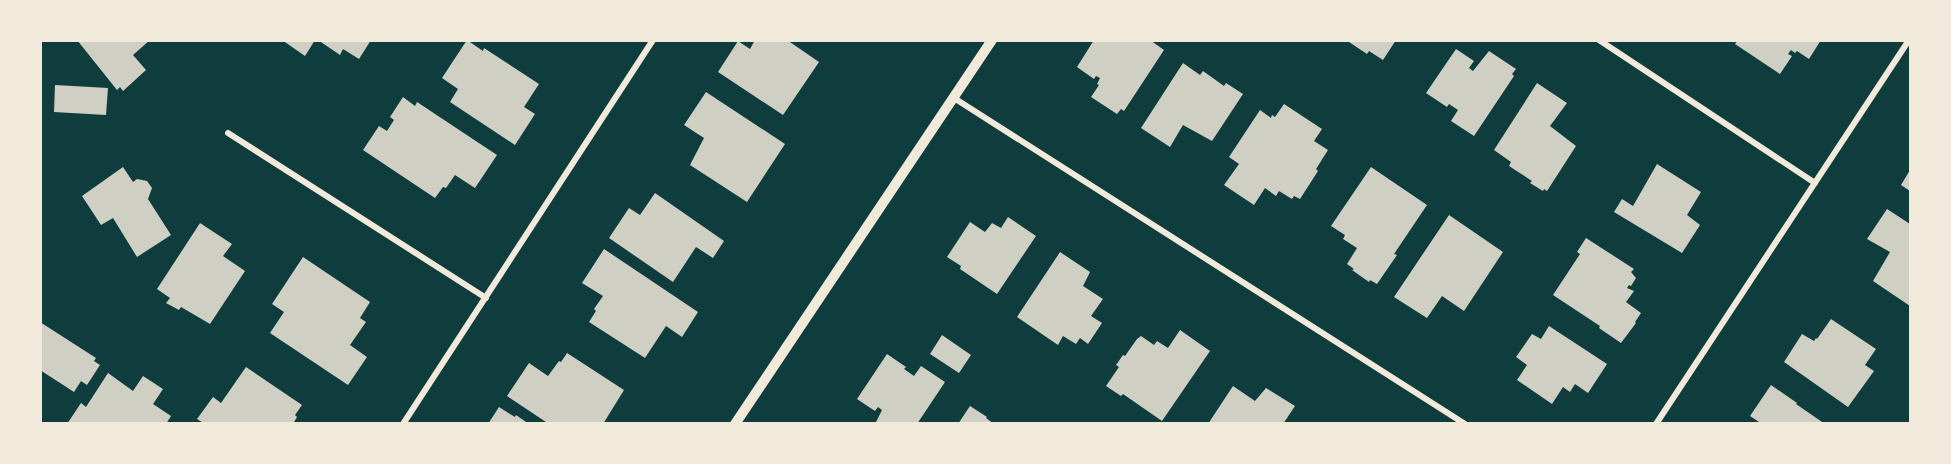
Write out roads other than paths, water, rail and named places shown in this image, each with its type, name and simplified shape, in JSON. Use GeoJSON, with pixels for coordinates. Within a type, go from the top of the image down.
{"type":"FeatureCollection","features":[{"type":"Feature","properties":{"kind":"street"},"geometry":{"type":"LineString","coordinates":[[403,423],[653,40]]}},
{"type":"Feature","properties":{"kind":"street"},"geometry":{"type":"LineString","coordinates":[[735,423],[992,40]]}},
{"type":"Feature","properties":{"kind":"street"},"geometry":{"type":"LineString","coordinates":[[1599,40],[1815,183]]}},
{"type":"Feature","properties":{"kind":"street"},"geometry":{"type":"LineString","coordinates":[[1656,423],[1909,40]]}},
{"type":"Feature","properties":{"kind":"street"},"geometry":{"type":"LineString","coordinates":[[954,98],[1465,423]]}},
{"type":"Feature","properties":{"kind":"street"},"geometry":{"type":"LineString","coordinates":[[228,133],[486,298]]}}]}
